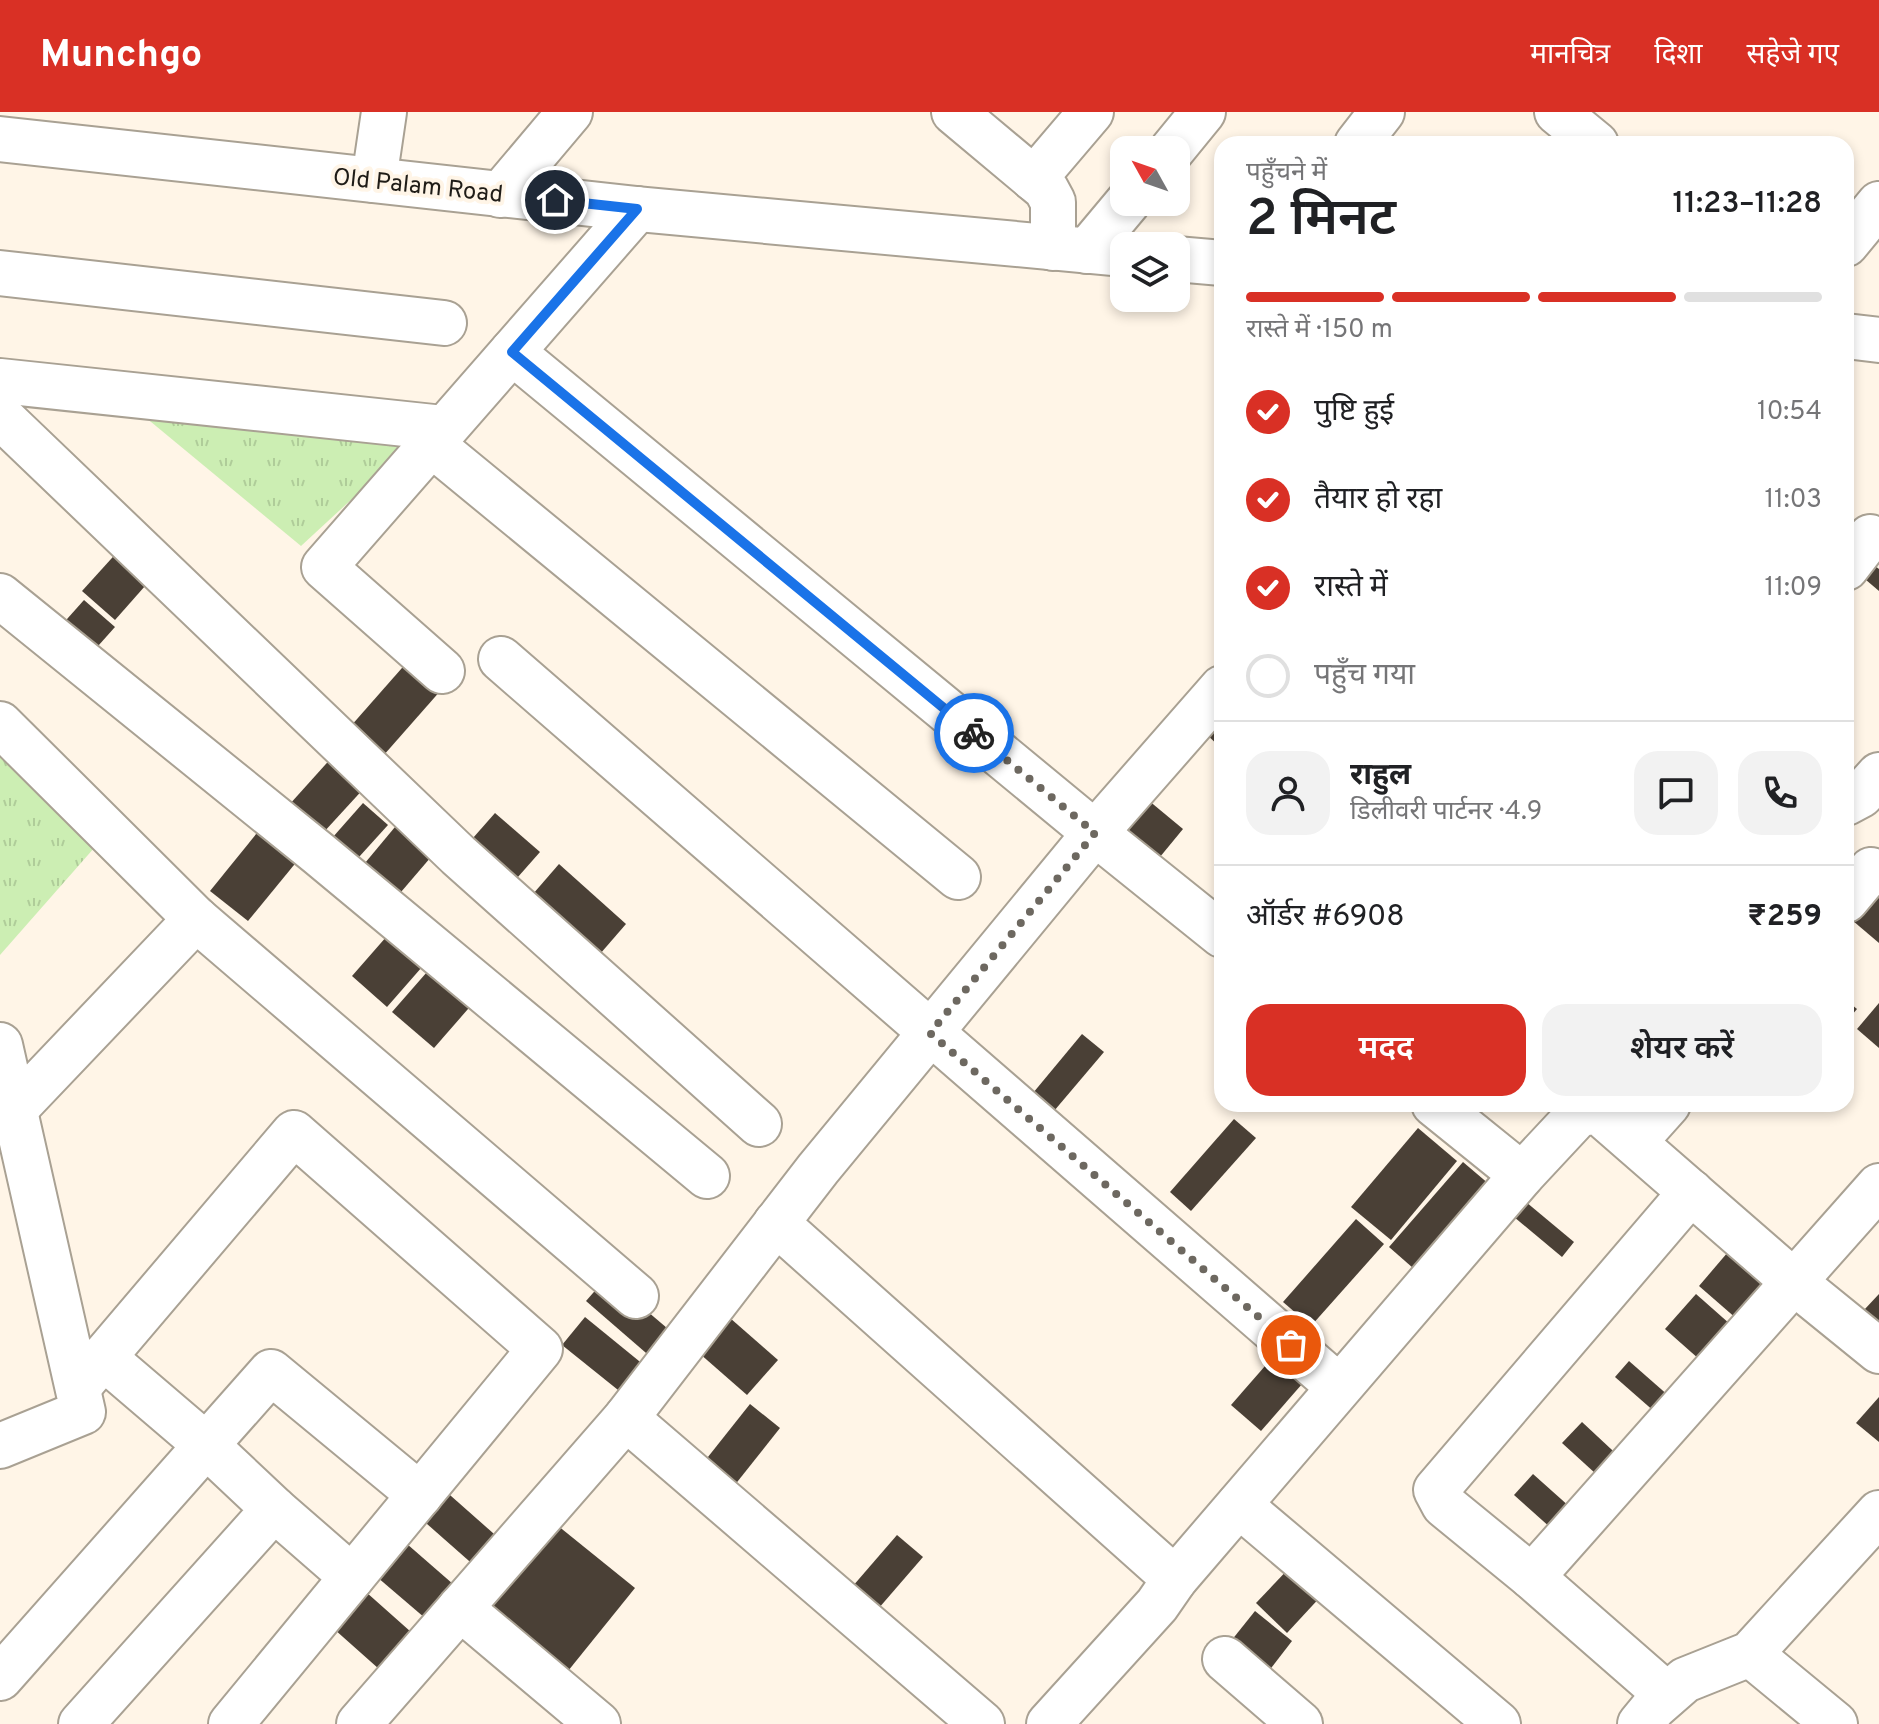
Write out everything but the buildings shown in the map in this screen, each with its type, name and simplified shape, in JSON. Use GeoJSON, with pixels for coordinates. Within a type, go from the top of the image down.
{"type":"FeatureCollection","features":[{"type":"Feature","properties":{"kind":"street"},"geometry":{"type":"LineString","coordinates":[[374,180],[384,112]]}},
{"type":"Feature","properties":{"kind":"street"},"geometry":{"type":"LineString","coordinates":[[954,112],[1046,189],[1088,251],[1117,216]]}},
{"type":"Feature","properties":{"kind":"street"},"geometry":{"type":"LineString","coordinates":[[1034,179],[1091,112]]}},
{"type":"Feature","properties":{"kind":"street"},"geometry":{"type":"LineString","coordinates":[[1183,136],[1203,112]]}},
{"type":"Feature","properties":{"kind":"street"},"geometry":{"type":"LineString","coordinates":[[1363,136],[1382,112]]}},
{"type":"Feature","properties":{"kind":"street"},"geometry":{"type":"LineString","coordinates":[[500,195],[565,114]]}},
{"type":"Feature","properties":{"kind":"street","name":"Old Palam Road"},"geometry":{"type":"LineString","coordinates":[[0,139],[500,195],[1088,251]]}},
{"type":"Feature","properties":{"kind":"street"},"geometry":{"type":"LineString","coordinates":[[1854,234],[1879,204]]}},
{"type":"Feature","properties":{"kind":"street"},"geometry":{"type":"LineString","coordinates":[[442,671],[324,567],[637,209]]}},
{"type":"Feature","properties":{"kind":"street"},"geometry":{"type":"LineString","coordinates":[[1190,260],[1214,262]]}},
{"type":"Feature","properties":{"kind":"street"},"geometry":{"type":"LineString","coordinates":[[0,273],[444,323]]}},
{"type":"Feature","properties":{"kind":"street"},"geometry":{"type":"LineString","coordinates":[[1854,337],[1879,340]]}},
{"type":"Feature","properties":{"kind":"street"},"geometry":{"type":"LineString","coordinates":[[512,352],[1214,929]]}},
{"type":"Feature","properties":{"kind":"street"},"geometry":{"type":"LineString","coordinates":[[0,381],[437,436],[958,877]]}},
{"type":"Feature","properties":{"kind":"street"},"geometry":{"type":"LineString","coordinates":[[0,416],[458,855],[759,1124]]}},
{"type":"Feature","properties":{"kind":"street"},"geometry":{"type":"LineString","coordinates":[[0,596],[318,853],[707,1176]]}},
{"type":"Feature","properties":{"kind":"street"},"geometry":{"type":"LineString","coordinates":[[501,659],[1339,1387]]}},
{"type":"Feature","properties":{"kind":"street"},"geometry":{"type":"LineString","coordinates":[[359,1724],[626,1418],[776,1223],[930,1033],[1095,833],[1214,697]]}},
{"type":"Feature","properties":{"kind":"street"},"geometry":{"type":"LineString","coordinates":[[0,724],[196,919],[636,1296]]}},
{"type":"Feature","properties":{"kind":"street"},"geometry":{"type":"LineString","coordinates":[[1854,799],[1879,775]]}},
{"type":"Feature","properties":{"kind":"street"},"geometry":{"type":"LineString","coordinates":[[15,1109],[196,919]]}},
{"type":"Feature","properties":{"kind":"street"},"geometry":{"type":"LineString","coordinates":[[0,1045],[15,1109],[91,1372],[83,1412],[0,1446]]}},
{"type":"Feature","properties":{"kind":"street"},"geometry":{"type":"LineString","coordinates":[[1444,1112],[1522,1175]]}},
{"type":"Feature","properties":{"kind":"street"},"geometry":{"type":"LineString","coordinates":[[1049,1724],[1157,1605],[1175,1579],[1567,1123],[1588,1112],[1601,1114],[1794,1282],[1879,1351]]}},
{"type":"Feature","properties":{"kind":"street"},"geometry":{"type":"LineString","coordinates":[[1634,1142],[1661,1112]]}},
{"type":"Feature","properties":{"kind":"street"},"geometry":{"type":"LineString","coordinates":[[91,1372],[294,1133],[540,1349],[231,1724]]}},
{"type":"Feature","properties":{"kind":"street"},"geometry":{"type":"LineString","coordinates":[[1532,1577],[1879,1186]]}},
{"type":"Feature","properties":{"kind":"street"},"geometry":{"type":"LineString","coordinates":[[1691,1192],[1436,1490],[1444,1505],[1532,1577],[1653,1710],[1685,1680],[1750,1654],[1879,1513]]}},
{"type":"Feature","properties":{"kind":"street"},"geometry":{"type":"LineString","coordinates":[[776,1223],[1175,1579]]}},
{"type":"Feature","properties":{"kind":"street"},"geometry":{"type":"LineString","coordinates":[[91,1372],[206,1445],[352,1577]]}},
{"type":"Feature","properties":{"kind":"street"},"geometry":{"type":"LineString","coordinates":[[0,1678],[271,1372],[420,1495]]}},
{"type":"Feature","properties":{"kind":"street"},"geometry":{"type":"LineString","coordinates":[[626,1418],[982,1724]]}},
{"type":"Feature","properties":{"kind":"street"},"geometry":{"type":"LineString","coordinates":[[1239,1505],[1498,1724]]}},
{"type":"Feature","properties":{"kind":"street"},"geometry":{"type":"LineString","coordinates":[[81,1724],[274,1509]]}},
{"type":"Feature","properties":{"kind":"street"},"geometry":{"type":"LineString","coordinates":[[460,1608],[598,1724]]}},
{"type":"Feature","properties":{"kind":"street"},"geometry":{"type":"LineString","coordinates":[[1750,1654],[1835,1724]]}},
{"type":"Feature","properties":{"kind":"street"},"geometry":{"type":"LineString","coordinates":[[1225,1659],[1300,1724]]}},
{"type":"Feature","properties":{"kind":"green space"},"geometry":{"type":"Polygon","coordinates":[[[139,412],[419,437],[301,546],[139,412]]]}},
{"type":"Feature","properties":{"kind":"green space"},"geometry":{"type":"Polygon","coordinates":[[[0,737],[102,839],[0,955],[0,737]]]}},
{"type":"Feature","properties":{"kind":"way so far"},"geometry":{"type":"LineString","coordinates":[[974,733],[1095,833],[930,1033],[1291,1345]]}},
{"type":"Feature","properties":{"kind":"route"},"geometry":{"type":"LineString","coordinates":[[555,200],[637,209],[512,352],[974,733]]}}]}
